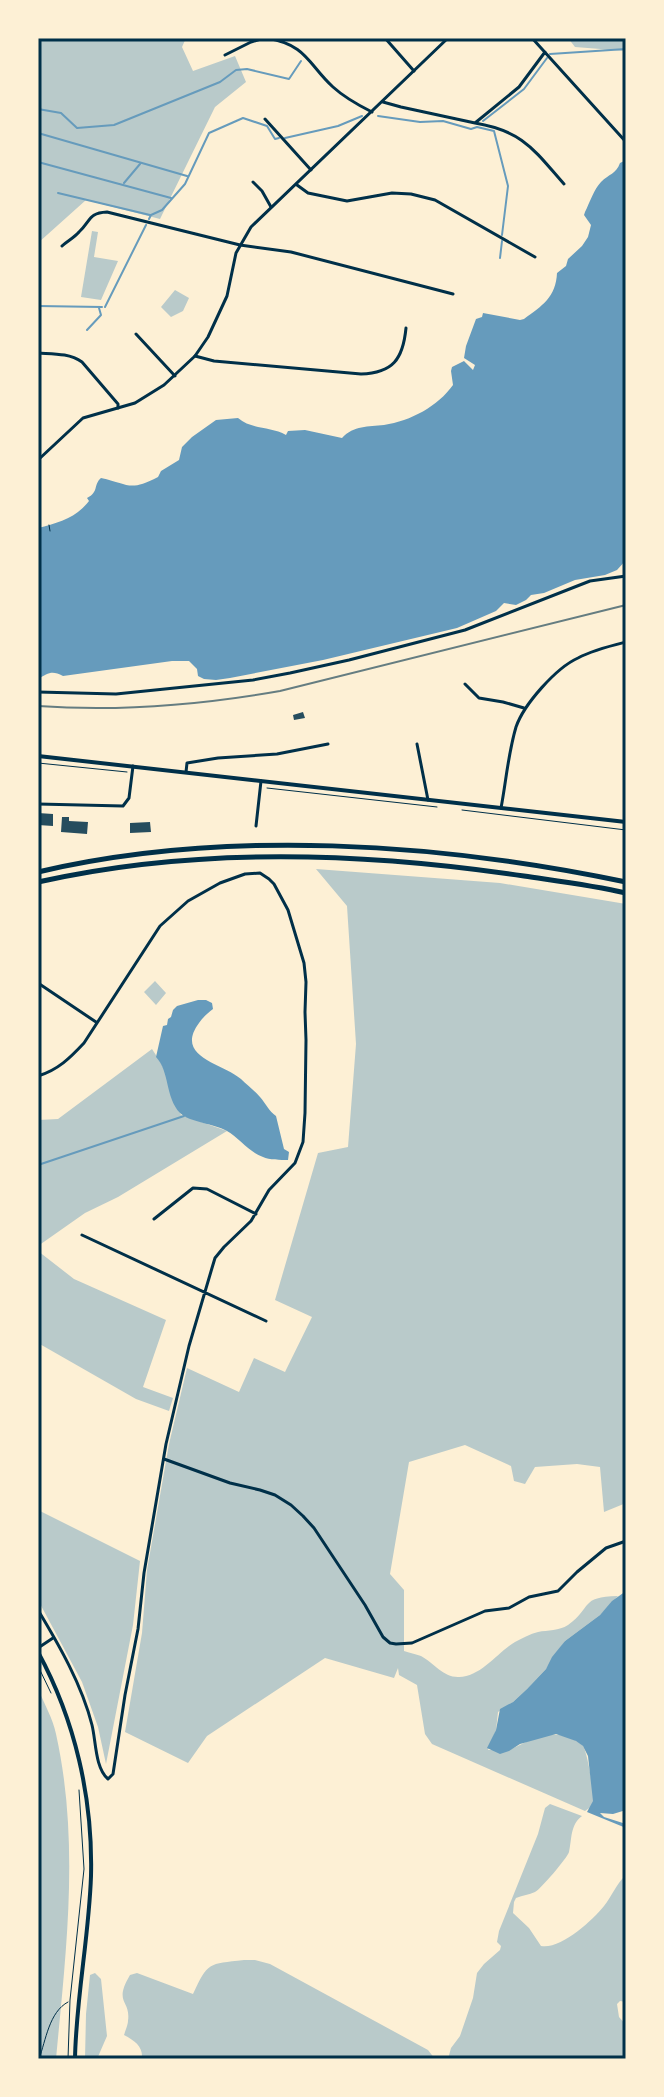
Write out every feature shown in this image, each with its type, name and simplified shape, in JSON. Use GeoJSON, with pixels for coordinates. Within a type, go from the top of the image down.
{"type":"FeatureCollection","features":[{"type":"Feature","properties":{"kind":"highway"},"geometry":{"type":"LineString","coordinates":[[38,872],[103,859],[183,850],[257,846],[343,847],[435,853],[544,866],[626,882]]}},
{"type":"Feature","properties":{"kind":"highway"},"geometry":{"type":"LineString","coordinates":[[38,882],[103,869],[183,860],[302,857],[397,861],[474,869],[626,893]]}},
{"type":"Feature","properties":{"kind":"main road"},"geometry":{"type":"LineString","coordinates":[[38,756],[132,769],[186,772],[261,784],[626,822]]}},
{"type":"Feature","properties":{"kind":"main road"},"geometry":{"type":"LineString","coordinates":[[38,1650],[72,1730],[89,1827],[91,1876],[75,2059]]}},
{"type":"Feature","properties":{"kind":"street"},"geometry":{"type":"LineString","coordinates":[[225,55],[266,38],[282,42],[303,52],[347,99],[372,112]]}},
{"type":"Feature","properties":{"kind":"street"},"geometry":{"type":"LineString","coordinates":[[385,38],[414,71]]}},
{"type":"Feature","properties":{"kind":"street"},"geometry":{"type":"LineString","coordinates":[[38,460],[83,418],[135,403],[164,385],[195,356],[208,337],[227,296],[235,258],[251,227],[448,38]]}},
{"type":"Feature","properties":{"kind":"street"},"geometry":{"type":"LineString","coordinates":[[532,38],[626,142]]}},
{"type":"Feature","properties":{"kind":"street"},"geometry":{"type":"LineString","coordinates":[[475,123],[519,87],[545,52]]}},
{"type":"Feature","properties":{"kind":"street"},"geometry":{"type":"LineString","coordinates":[[383,102],[501,129],[518,136],[564,184]]}},
{"type":"Feature","properties":{"kind":"street"},"geometry":{"type":"LineString","coordinates":[[265,119],[311,170]]}},
{"type":"Feature","properties":{"kind":"street"},"geometry":{"type":"LineString","coordinates":[[253,182],[271,207]]}},
{"type":"Feature","properties":{"kind":"street"},"geometry":{"type":"LineString","coordinates":[[297,185],[308,193],[347,201],[392,193],[435,200],[535,257]]}},
{"type":"Feature","properties":{"kind":"street"},"geometry":{"type":"LineString","coordinates":[[62,246],[81,230],[90,217],[100,212],[240,245],[291,252],[453,294]]}},
{"type":"Feature","properties":{"kind":"street"},"geometry":{"type":"LineString","coordinates":[[195,356],[273,367],[374,374],[392,366],[397,360],[406,328]]}},
{"type":"Feature","properties":{"kind":"street"},"geometry":{"type":"LineString","coordinates":[[136,334],[175,376]]}},
{"type":"Feature","properties":{"kind":"street"},"geometry":{"type":"LineString","coordinates":[[38,353],[69,355],[82,362],[118,404],[118,408]]}},
{"type":"Feature","properties":{"kind":"street"},"geometry":{"type":"LineString","coordinates":[[38,692],[116,694],[253,680],[290,673],[465,630],[590,581],[626,576]]}},
{"type":"Feature","properties":{"kind":"street"},"geometry":{"type":"LineString","coordinates":[[501,808],[511,747],[524,708],[576,658],[626,642]]}},
{"type":"Feature","properties":{"kind":"street"},"geometry":{"type":"LineString","coordinates":[[465,684],[479,698],[524,708]]}},
{"type":"Feature","properties":{"kind":"street"},"geometry":{"type":"LineString","coordinates":[[186,772],[187,763],[202,759],[277,754],[328,744]]}},
{"type":"Feature","properties":{"kind":"street"},"geometry":{"type":"LineString","coordinates":[[417,744],[428,800]]}},
{"type":"Feature","properties":{"kind":"street"},"geometry":{"type":"LineString","coordinates":[[38,804],[123,806],[129,798],[132,769]]}},
{"type":"Feature","properties":{"kind":"street"},"geometry":{"type":"LineString","coordinates":[[256,826],[261,784]]}},
{"type":"Feature","properties":{"kind":"street"},"geometry":{"type":"LineString","coordinates":[[38,1076],[57,1068],[84,1043],[160,926],[188,901],[220,883],[255,872],[274,884],[288,910],[304,963],[303,1142],[295,1163],[269,1190],[256,1214],[215,1258],[189,1346],[164,1459],[114,1769],[108,1779],[101,1772],[92,1724],[83,1699],[38,1610]]}},
{"type":"Feature","properties":{"kind":"street"},"geometry":{"type":"LineString","coordinates":[[38,983],[96,1022]]}},
{"type":"Feature","properties":{"kind":"street"},"geometry":{"type":"LineString","coordinates":[[154,1219],[193,1188],[200,1187],[256,1214]]}},
{"type":"Feature","properties":{"kind":"street"},"geometry":{"type":"LineString","coordinates":[[82,1235],[266,1321]]}},
{"type":"Feature","properties":{"kind":"street"},"geometry":{"type":"LineString","coordinates":[[164,1459],[230,1483],[275,1495],[291,1505],[314,1528],[383,1637],[390,1643],[412,1643],[485,1611],[509,1608],[529,1597],[558,1591],[606,1548],[626,1541]]}},
{"type":"Feature","properties":{"kind":"street"},"geometry":{"type":"LineString","coordinates":[[38,1650],[53,1638]]}},
{"type":"Feature","properties":{"kind":"path"},"geometry":{"type":"LineString","coordinates":[[49,525],[50,531]]}},
{"type":"Feature","properties":{"kind":"path"},"geometry":{"type":"LineString","coordinates":[[38,763],[132,769]]}},
{"type":"Feature","properties":{"kind":"path"},"geometry":{"type":"LineString","coordinates":[[261,784],[447,808]]}},
{"type":"Feature","properties":{"kind":"path"},"geometry":{"type":"LineString","coordinates":[[456,809],[626,830]]}},
{"type":"Feature","properties":{"kind":"path"},"geometry":{"type":"LineString","coordinates":[[38,1666],[51,1695]]}},
{"type":"Feature","properties":{"kind":"path"},"geometry":{"type":"LineString","coordinates":[[68,2059],[70,2000],[84,1869],[78,1783]]}},
{"type":"Feature","properties":{"kind":"path"},"geometry":{"type":"LineString","coordinates":[[39,2059],[52,2018],[60,2006],[70,2000]]}},
{"type":"Feature","properties":{"kind":"shaded area"},"geometry":{"type":"Polygon","coordinates":[[[38,38],[186,38],[182,47],[193,71],[235,56],[246,82],[215,107],[160,219],[86,200],[38,243],[38,38]]]}},
{"type":"Feature","properties":{"kind":"shaded area"},"geometry":{"type":"Polygon","coordinates":[[[568,38],[626,38],[626,51],[575,47],[568,38]]]}},
{"type":"Feature","properties":{"kind":"shaded area"},"geometry":{"type":"Polygon","coordinates":[[[92,231],[98,232],[94,257],[118,261],[101,300],[81,297],[92,231]]]}},
{"type":"Feature","properties":{"kind":"shaded area"},"geometry":{"type":"Polygon","coordinates":[[[175,290],[189,298],[183,311],[171,317],[161,307],[175,290]]]}},
{"type":"Feature","properties":{"kind":"shaded area"},"geometry":{"type":"Polygon","coordinates":[[[316,869],[500,883],[626,904],[626,1503],[604,1512],[600,1467],[577,1464],[535,1467],[525,1484],[514,1481],[511,1466],[465,1445],[409,1462],[390,1574],[404,1590],[404,1651],[421,1656],[443,1672],[458,1677],[481,1669],[526,1636],[568,1625],[597,1598],[618,1596],[600,1615],[565,1641],[546,1669],[513,1702],[498,1712],[496,1730],[488,1750],[500,1753],[552,1734],[578,1742],[585,1750],[593,1791],[593,1804],[585,1811],[432,1744],[425,1734],[417,1685],[399,1675],[398,1668],[394,1678],[325,1658],[207,1736],[188,1763],[125,1732],[142,1633],[147,1570],[169,1444],[187,1368],[239,1392],[254,1358],[285,1372],[312,1317],[275,1300],[318,1153],[348,1147],[356,1044],[347,906],[316,869]]]}},
{"type":"Feature","properties":{"kind":"shaded area"},"geometry":{"type":"Polygon","coordinates":[[[155,981],[166,993],[156,1005],[144,992],[155,981]]]}},
{"type":"Feature","properties":{"kind":"shaded area"},"geometry":{"type":"Polygon","coordinates":[[[152,1049],[169,1080],[170,1091],[181,1115],[227,1131],[118,1197],[85,1213],[38,1246],[38,1120],[58,1119],[152,1049]]]}},
{"type":"Feature","properties":{"kind":"shaded area"},"geometry":{"type":"Polygon","coordinates":[[[38,1251],[74,1279],[166,1320],[143,1387],[173,1398],[169,1411],[136,1399],[38,1343],[38,1251]]]}},
{"type":"Feature","properties":{"kind":"shaded area"},"geometry":{"type":"Polygon","coordinates":[[[38,1510],[140,1561],[133,1625],[106,1764],[98,1727],[82,1682],[38,1600],[38,1510]]]}},
{"type":"Feature","properties":{"kind":"shaded area"},"geometry":{"type":"Polygon","coordinates":[[[38,1689],[56,1734],[68,1815],[69,1896],[56,2059],[38,2059],[38,1689]]]}},
{"type":"Feature","properties":{"kind":"shaded area"},"geometry":{"type":"Polygon","coordinates":[[[550,1804],[582,1816],[573,1828],[569,1852],[564,1860],[538,1890],[516,1898],[513,1913],[529,1928],[541,1946],[557,1944],[592,1919],[626,1875],[626,2002],[617,2004],[619,2017],[626,2025],[626,2059],[448,2059],[473,1998],[477,1973],[500,1950],[497,1942],[499,1931],[538,1834],[545,1808],[550,1804]]]}},
{"type":"Feature","properties":{"kind":"shaded area"},"geometry":{"type":"Polygon","coordinates":[[[244,1960],[270,1964],[428,2050],[435,2059],[142,2059],[138,2044],[124,2035],[128,2014],[123,1991],[130,1975],[137,1973],[193,1994],[211,1966],[244,1960]]]}},
{"type":"Feature","properties":{"kind":"shaded area"},"geometry":{"type":"Polygon","coordinates":[[[95,1973],[101,1979],[107,2036],[97,2059],[85,2059],[90,1975],[95,1973]]]}},
{"type":"Feature","properties":{"kind":"water"},"geometry":{"type":"Polygon","coordinates":[[[626,160],[626,560],[617,570],[531,595],[516,605],[504,603],[496,611],[457,628],[323,660],[230,678],[204,679],[198,676],[197,669],[189,661],[172,661],[63,676],[50,673],[38,679],[38,528],[78,512],[89,501],[87,498],[101,478],[135,485],[158,477],[161,471],[179,460],[182,447],[192,437],[216,420],[238,418],[286,435],[288,431],[305,430],[342,438],[356,429],[394,423],[423,411],[440,400],[453,385],[452,367],[464,361],[473,370],[475,365],[464,358],[476,319],[483,313],[524,319],[547,300],[557,273],[588,237],[591,225],[584,215],[596,188],[626,160]]]}},
{"type":"Feature","properties":{"kind":"water"},"geometry":{"type":"Polygon","coordinates":[[[198,1000],[212,1003],[213,1009],[201,1021],[192,1044],[204,1058],[241,1079],[276,1116],[284,1149],[289,1152],[288,1160],[258,1155],[227,1131],[189,1119],[175,1107],[164,1070],[156,1057],[163,1026],[167,1025],[173,1010],[198,1000]]]}},
{"type":"Feature","properties":{"kind":"water"},"geometry":{"type":"Polygon","coordinates":[[[626,1591],[626,1810],[613,1814],[600,1813],[626,1824],[626,1828],[587,1812],[593,1801],[588,1756],[576,1741],[556,1734],[520,1744],[500,1754],[487,1748],[496,1730],[500,1709],[527,1689],[546,1669],[565,1641],[626,1591]]]}},
{"type":"Feature","properties":{"kind":"building"},"geometry":{"type":"Polygon","coordinates":[[[303,712],[305,718],[294,720],[293,715],[303,712]]]}},
{"type":"Feature","properties":{"kind":"building"},"geometry":{"type":"Polygon","coordinates":[[[38,813],[53,814],[53,826],[38,825],[38,813]]]}},
{"type":"Feature","properties":{"kind":"building"},"geometry":{"type":"Polygon","coordinates":[[[62,817],[69,817],[69,821],[88,822],[87,834],[61,832],[62,817]]]}},
{"type":"Feature","properties":{"kind":"building"},"geometry":{"type":"Polygon","coordinates":[[[150,822],[151,832],[130,833],[130,823],[150,822]]]}},
{"type":"Feature","properties":{"kind":"waterway"},"geometry":{"type":"LineString","coordinates":[[550,54],[626,49]]}},
{"type":"Feature","properties":{"kind":"waterway"},"geometry":{"type":"LineString","coordinates":[[483,121],[524,89],[547,58]]}},
{"type":"Feature","properties":{"kind":"waterway"},"geometry":{"type":"LineString","coordinates":[[38,109],[61,113],[77,128],[114,125],[220,82],[236,70],[247,69],[289,79],[301,61]]}},
{"type":"Feature","properties":{"kind":"waterway"},"geometry":{"type":"LineString","coordinates":[[285,138],[338,126],[362,116]]}},
{"type":"Feature","properties":{"kind":"waterway"},"geometry":{"type":"LineString","coordinates":[[378,116],[420,122],[443,121],[471,129],[477,127],[494,131],[508,186],[502,235]]}},
{"type":"Feature","properties":{"kind":"waterway"},"geometry":{"type":"LineString","coordinates":[[149,219],[162,210],[185,184],[209,133],[243,118],[267,126],[275,139],[279,138]]}},
{"type":"Feature","properties":{"kind":"waterway"},"geometry":{"type":"LineString","coordinates":[[38,133],[187,176]]}},
{"type":"Feature","properties":{"kind":"waterway"},"geometry":{"type":"LineString","coordinates":[[38,162],[171,198]]}},
{"type":"Feature","properties":{"kind":"waterway"},"geometry":{"type":"LineString","coordinates":[[124,183],[140,164]]}},
{"type":"Feature","properties":{"kind":"waterway"},"geometry":{"type":"LineString","coordinates":[[58,193],[150,215]]}},
{"type":"Feature","properties":{"kind":"waterway"},"geometry":{"type":"LineString","coordinates":[[105,307],[146,225]]}},
{"type":"Feature","properties":{"kind":"waterway"},"geometry":{"type":"LineString","coordinates":[[500,258],[502,241]]}},
{"type":"Feature","properties":{"kind":"waterway"},"geometry":{"type":"LineString","coordinates":[[38,306],[102,307]]}},
{"type":"Feature","properties":{"kind":"waterway"},"geometry":{"type":"LineString","coordinates":[[87,330],[101,315],[99,308]]}},
{"type":"Feature","properties":{"kind":"waterway"},"geometry":{"type":"LineString","coordinates":[[38,1165],[184,1116]]}},
{"type":"Feature","properties":{"kind":"railway"},"geometry":{"type":"LineString","coordinates":[[38,706],[159,706],[280,691],[626,605]]}}]}
